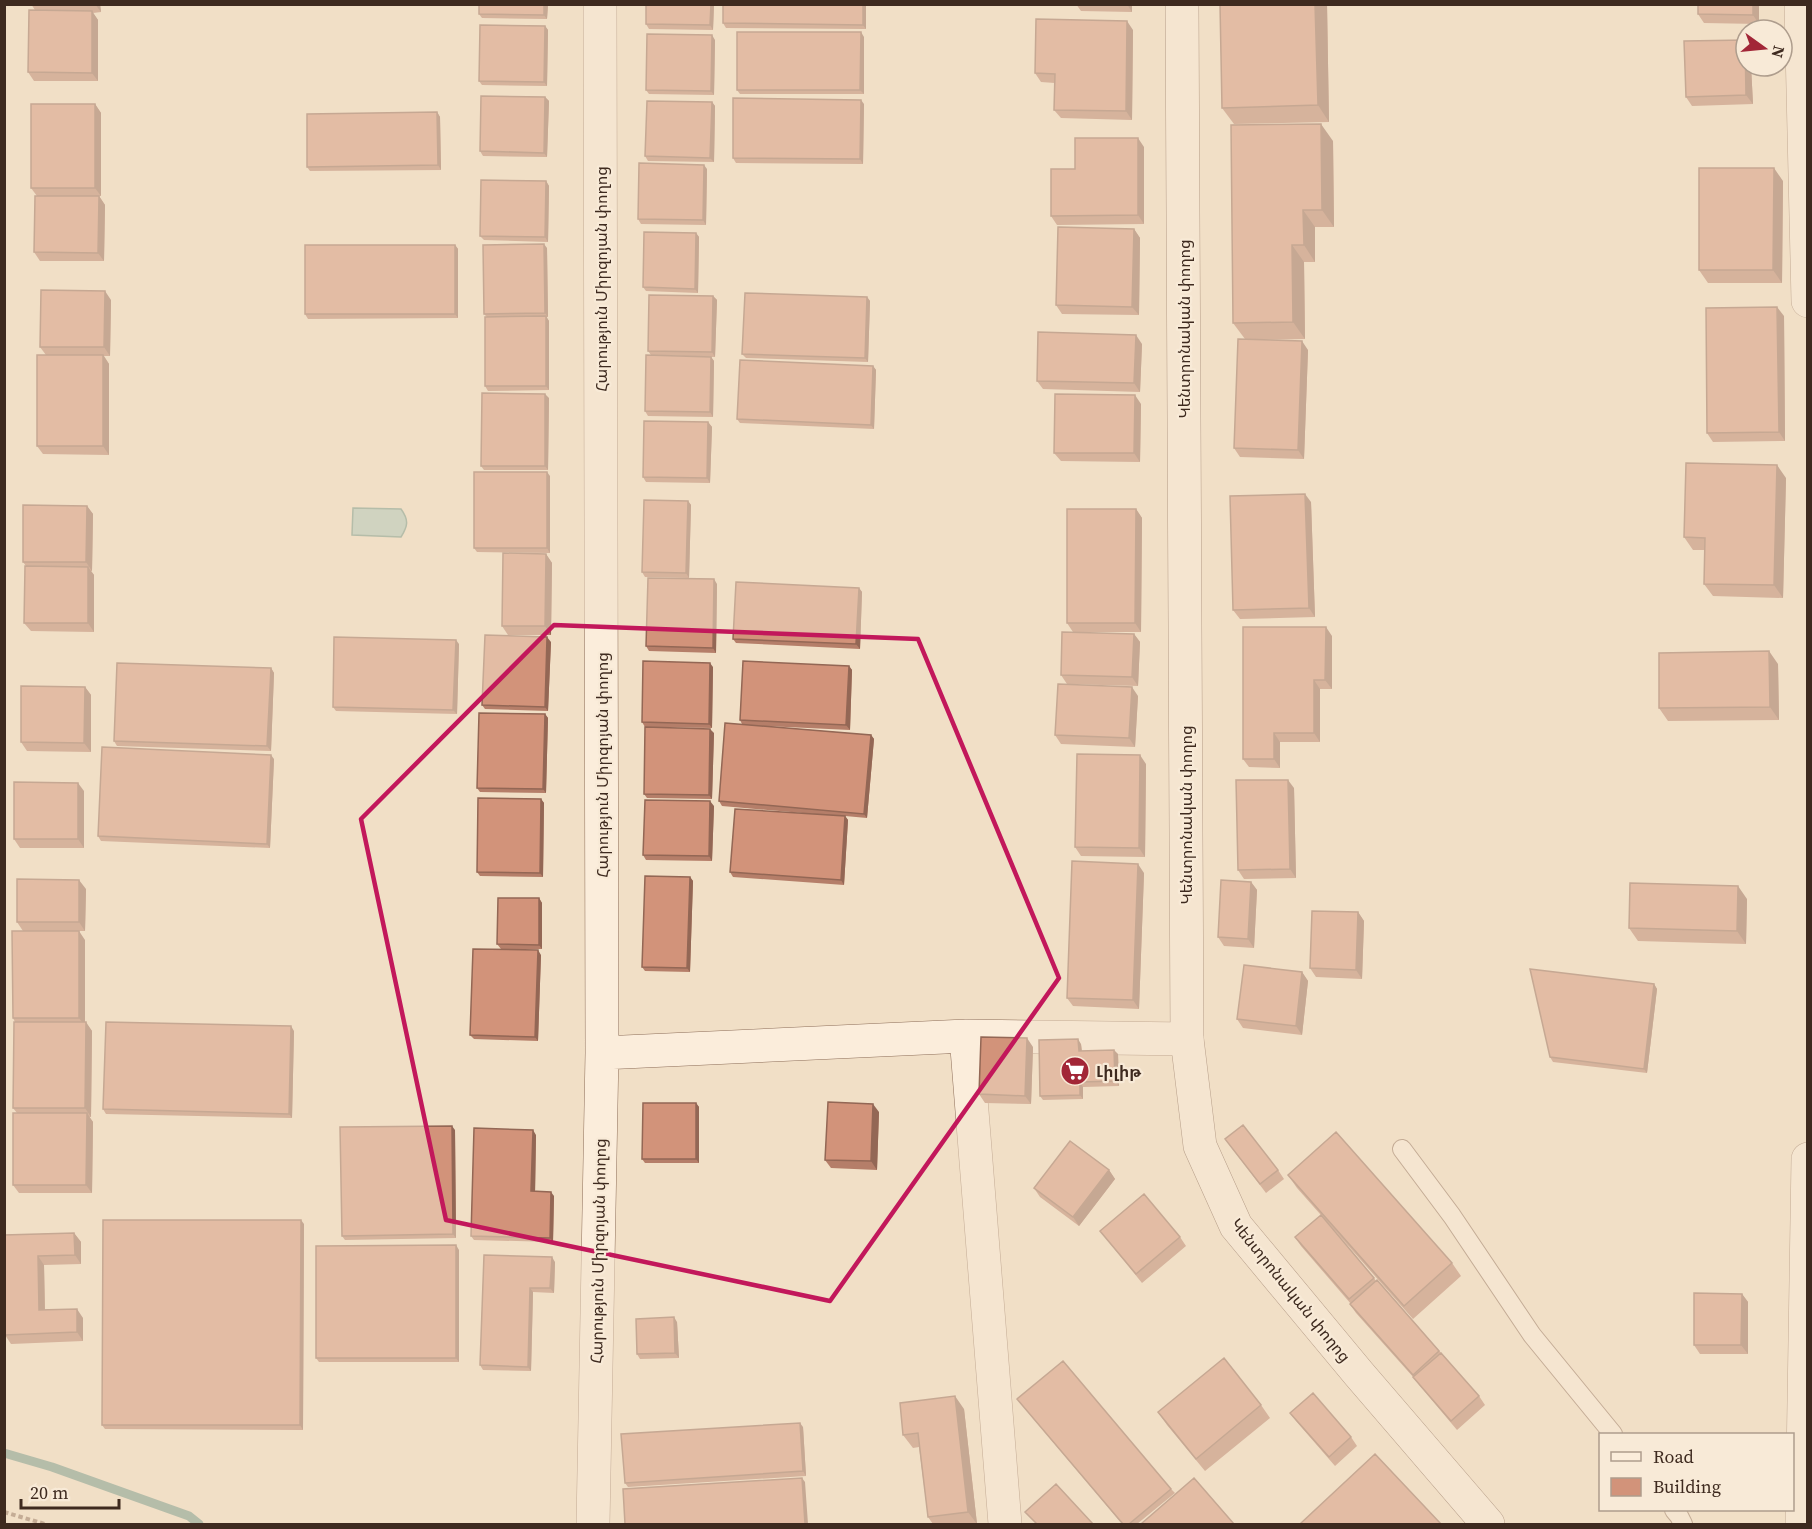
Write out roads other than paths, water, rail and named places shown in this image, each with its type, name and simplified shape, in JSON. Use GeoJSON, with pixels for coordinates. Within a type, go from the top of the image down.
{"type":"FeatureCollection","features":[{"type":"Feature","properties":{"kind":"street","name":"Հարություն Միրզոյան փողոց"},"geometry":{"type":"LineString","coordinates":[[593,1524],[602,1053],[600,4]]}},
{"type":"Feature","properties":{"kind":"street","name":"Կենտրոնական փողոց"},"geometry":{"type":"LineString","coordinates":[[1182,4],[1187,1040],[1200,1146],[1236,1226],[1366,1383],[1488,1524]]}},
{"type":"Feature","properties":{"kind":"street"},"geometry":{"type":"LineString","coordinates":[[1800,4],[1808,301]]}},
{"type":"Feature","properties":{"kind":"street"},"geometry":{"type":"LineString","coordinates":[[966,1036],[1005,1524]]}},
{"type":"Feature","properties":{"kind":"street"},"geometry":{"type":"LineString","coordinates":[[602,1053],[966,1036],[1187,1040]]}},
{"type":"Feature","properties":{"kind":"street"},"geometry":{"type":"LineString","coordinates":[[1802,1524],[1808,1159]]}},
{"type":"Feature","properties":{"kind":"lane"},"geometry":{"type":"LineString","coordinates":[[1402,1149],[1452,1216],[1532,1335],[1612,1433]]}},
{"type":"Feature","properties":{"kind":"lane"},"geometry":{"type":"LineString","coordinates":[[1675,1511],[1683,1524]]}},
{"type":"Feature","properties":{"kind":"waterway"},"geometry":{"type":"LineString","coordinates":[[4,1453],[52,1467],[189,1516],[199,1524]]}},
{"type":"Feature","properties":{"kind":"place","name":"Լիլիթ"},"geometry":{"type":"Point","coordinates":[1075,1071]}}]}
